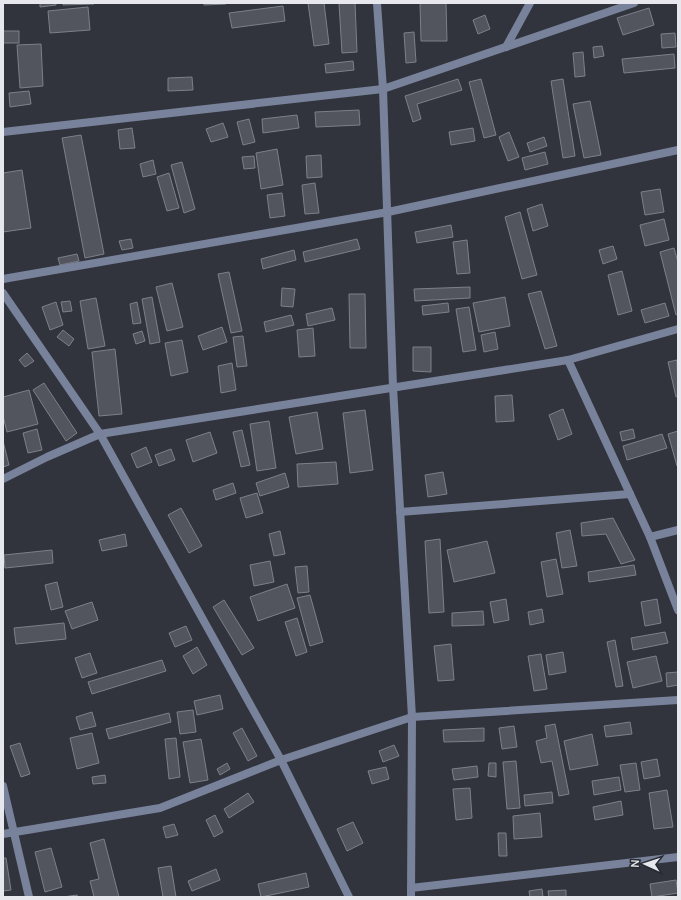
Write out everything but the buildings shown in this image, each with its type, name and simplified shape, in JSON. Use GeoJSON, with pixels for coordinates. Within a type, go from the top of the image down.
{"type":"FeatureCollection","features":[{"type":"Feature","properties":{"kind":"street"},"geometry":{"type":"LineString","coordinates":[[377,3],[383,89],[400,512],[412,717],[411,897]]}},
{"type":"Feature","properties":{"kind":"street"},"geometry":{"type":"LineString","coordinates":[[506,47],[530,3]]}},
{"type":"Feature","properties":{"kind":"street"},"geometry":{"type":"LineString","coordinates":[[3,132],[383,89],[634,3]]}},
{"type":"Feature","properties":{"kind":"street"},"geometry":{"type":"LineString","coordinates":[[3,279],[388,212],[678,150]]}},
{"type":"Feature","properties":{"kind":"street"},"geometry":{"type":"LineString","coordinates":[[3,293],[7,305],[100,434],[281,760],[350,897]]}},
{"type":"Feature","properties":{"kind":"street"},"geometry":{"type":"LineString","coordinates":[[3,479],[47,457],[100,434],[568,360],[678,329]]}},
{"type":"Feature","properties":{"kind":"street"},"geometry":{"type":"LineString","coordinates":[[568,360],[650,537],[678,610]]}},
{"type":"Feature","properties":{"kind":"street"},"geometry":{"type":"LineString","coordinates":[[400,512],[630,494]]}},
{"type":"Feature","properties":{"kind":"street"},"geometry":{"type":"LineString","coordinates":[[650,537],[678,530]]}},
{"type":"Feature","properties":{"kind":"street"},"geometry":{"type":"LineString","coordinates":[[3,834],[160,808],[281,760],[412,717],[678,700]]}},
{"type":"Feature","properties":{"kind":"street"},"geometry":{"type":"LineString","coordinates":[[3,786],[29,897]]}},
{"type":"Feature","properties":{"kind":"street"},"geometry":{"type":"LineString","coordinates":[[411,888],[678,857]]}}]}
